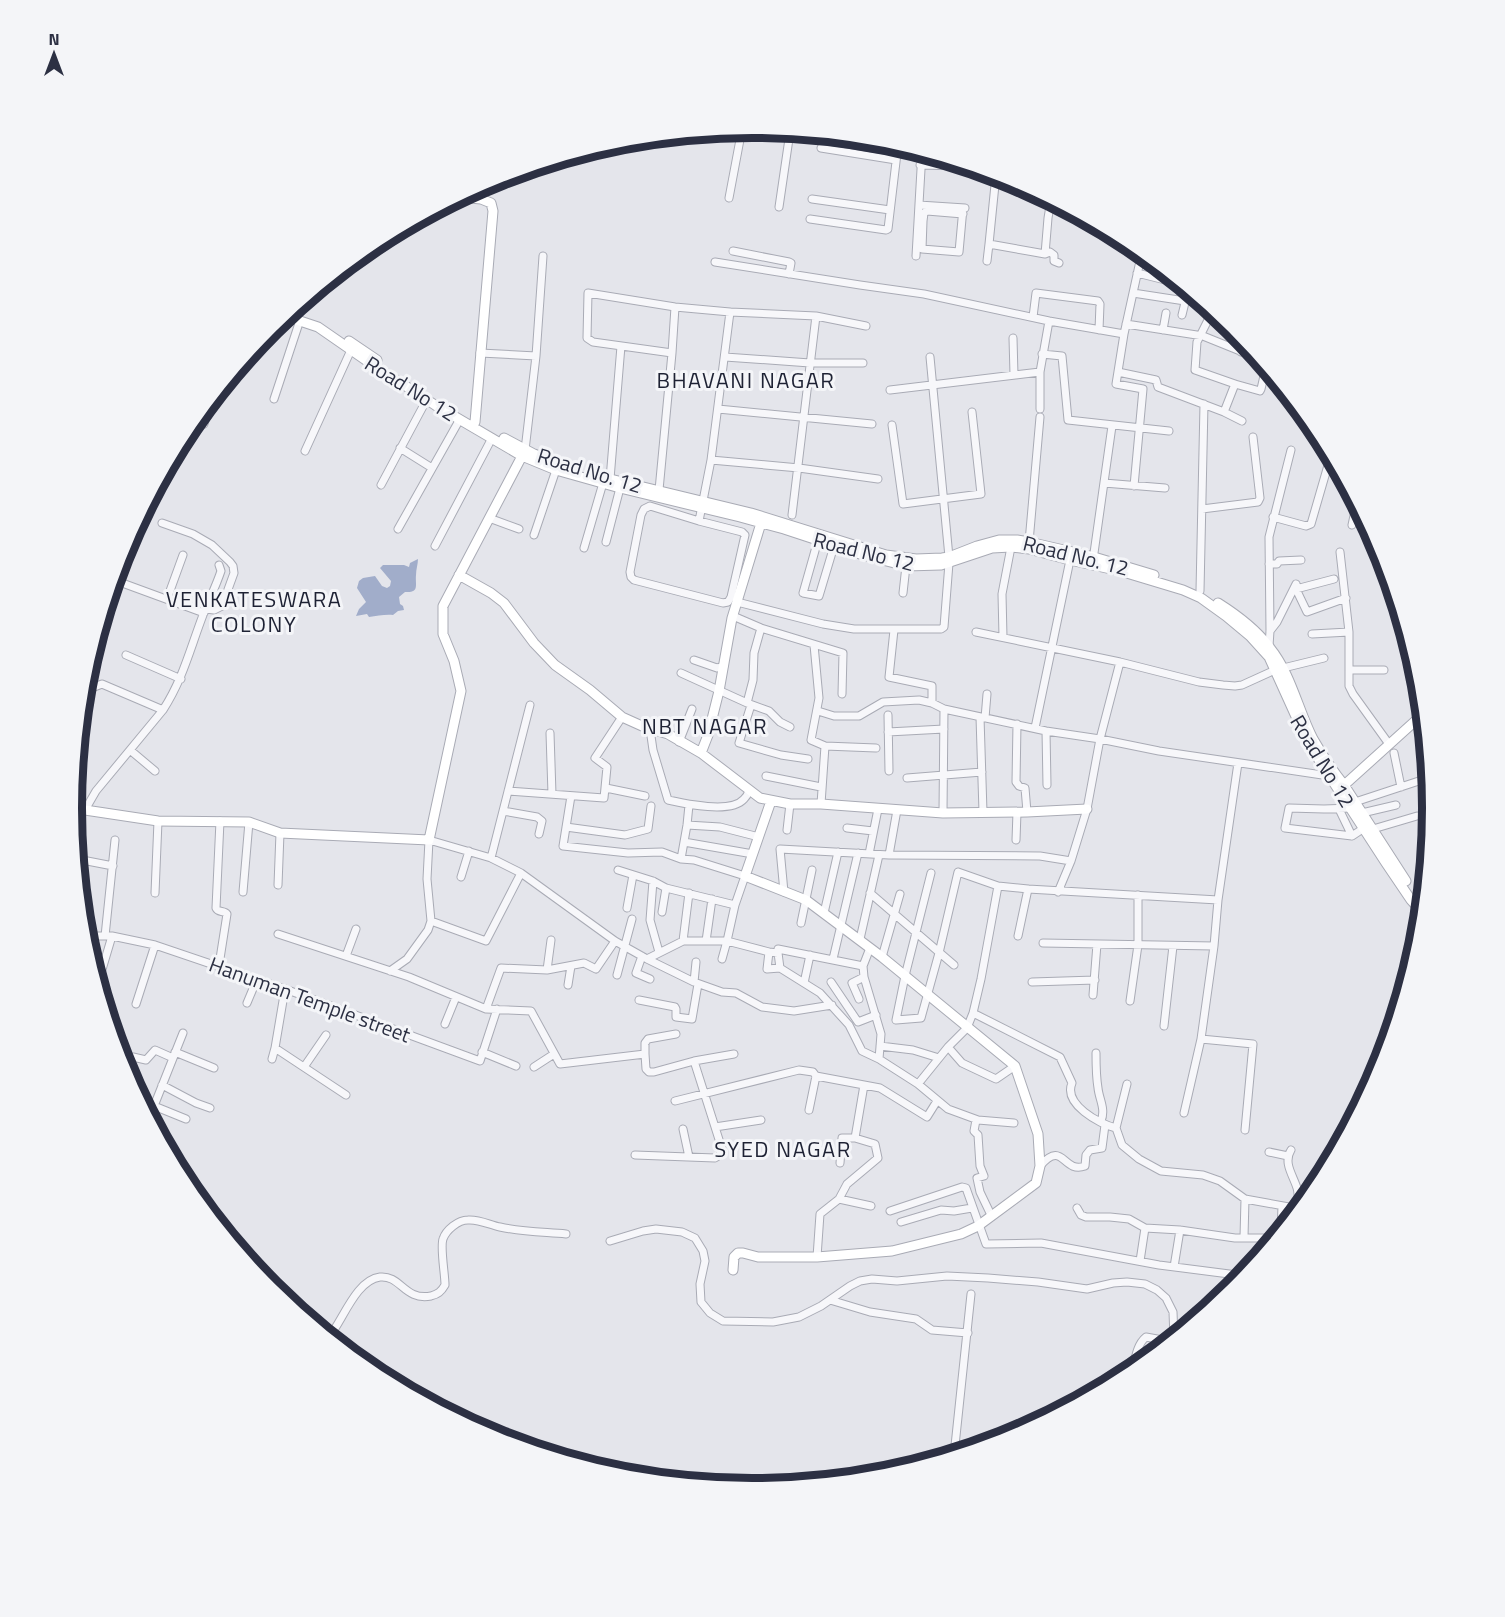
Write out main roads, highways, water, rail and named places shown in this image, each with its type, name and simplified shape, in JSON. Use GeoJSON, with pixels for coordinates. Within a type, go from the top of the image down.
{"type":"FeatureCollection","features":[{"type":"Feature","properties":{"kind":"water"},"geometry":{"type":"Polygon","coordinates":[[[418,559],[415,590],[405,592],[399,597],[404,610],[393,615],[356,616],[366,602],[357,588],[359,581],[375,576],[382,586],[387,588],[391,581],[380,568],[383,565],[409,567],[410,563],[418,559]]]}},
{"type":"Feature","properties":{"kind":"district","name":"BHAVANI NAGAR"},"geometry":{"type":"Point","coordinates":[746,380]}},
{"type":"Feature","properties":{"kind":"district","name":"VENKATESWARA COLONY"},"geometry":{"type":"Point","coordinates":[254,612]}},
{"type":"Feature","properties":{"kind":"district","name":"NBT NAGAR"},"geometry":{"type":"Point","coordinates":[705,726]}},
{"type":"Feature","properties":{"kind":"district","name":"SYED NAGAR"},"geometry":{"type":"Point","coordinates":[783,1149]}}]}
